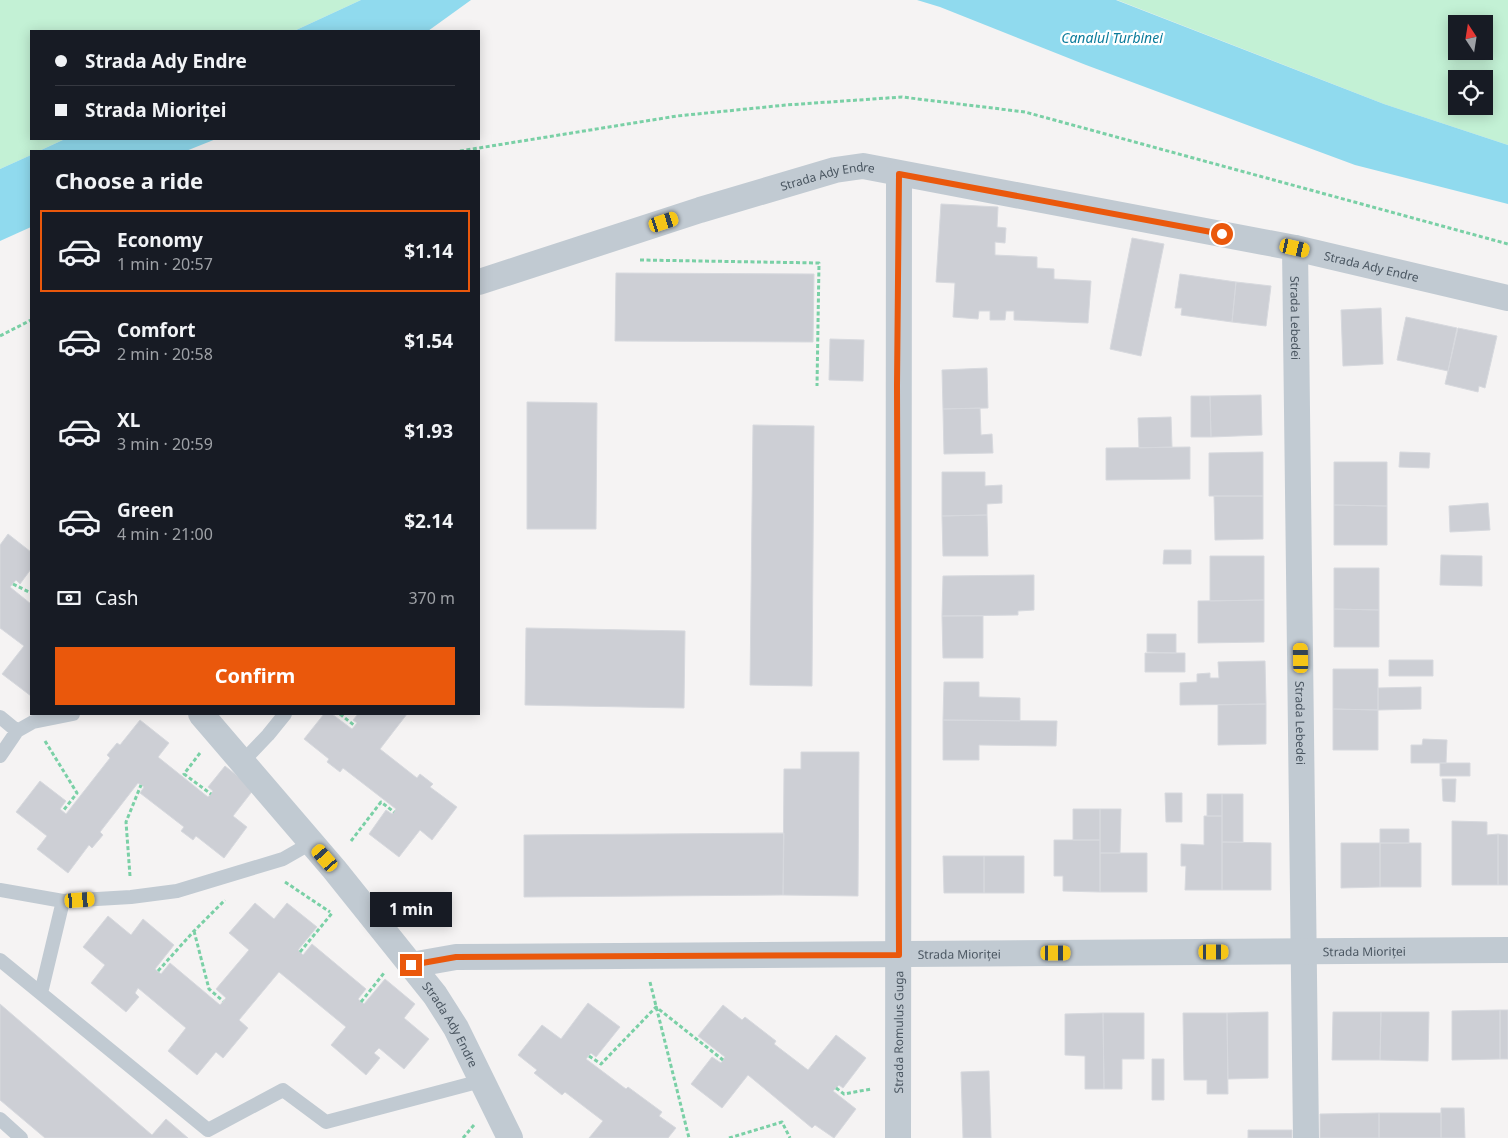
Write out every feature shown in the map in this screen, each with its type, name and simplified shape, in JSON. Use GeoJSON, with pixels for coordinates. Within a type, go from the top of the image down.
{"type":"FeatureCollection","features":[{"type":"Feature","properties":{"kind":"street","name":"Strada Ady Endre"},"geometry":{"type":"LineString","coordinates":[[480,282],[691,213],[835,170],[862,166],[1295,248],[1508,298]]}},
{"type":"Feature","properties":{"kind":"street","name":"Strada Romulus Guga"},"geometry":{"type":"LineString","coordinates":[[898,1138],[897,396],[899,174]]}},
{"type":"Feature","properties":{"kind":"street","name":"Strada Lebedei"},"geometry":{"type":"LineString","coordinates":[[1295,248],[1306,1138]]}},
{"type":"Feature","properties":{"kind":"street","name":"Strada Ady Endre"},"geometry":{"type":"LineString","coordinates":[[202,715],[307,837],[436,995],[456,1028],[510,1138]]}},
{"type":"Feature","properties":{"kind":"street","name":"Strada Mioriței"},"geometry":{"type":"LineString","coordinates":[[411,965],[456,957],[1508,950]]}},
{"type":"Feature","properties":{"kind":"lane"},"geometry":{"type":"LineString","coordinates":[[0,756],[17,731],[33,722],[68,715]]}},
{"type":"Feature","properties":{"kind":"lane"},"geometry":{"type":"LineString","coordinates":[[243,761],[284,715]]}},
{"type":"Feature","properties":{"kind":"lane"},"geometry":{"type":"LineString","coordinates":[[0,717],[17,731]]}},
{"type":"Feature","properties":{"kind":"lane"},"geometry":{"type":"LineString","coordinates":[[0,890],[63,901],[131,897],[177,891],[283,860],[304,847],[307,837]]}},
{"type":"Feature","properties":{"kind":"lane"},"geometry":{"type":"LineString","coordinates":[[41,993],[63,901]]}},
{"type":"Feature","properties":{"kind":"lane"},"geometry":{"type":"LineString","coordinates":[[0,960],[204,1134],[283,1090],[326,1122],[481,1081]]}},
{"type":"Feature","properties":{"kind":"lane"},"geometry":{"type":"LineString","coordinates":[[0,1119],[21,1138]]}},
{"type":"Feature","properties":{"kind":"path"},"geometry":{"type":"LineString","coordinates":[[466,150],[677,116],[786,105],[902,97],[1025,112],[1508,244]]}},
{"type":"Feature","properties":{"kind":"path"},"geometry":{"type":"LineString","coordinates":[[637,260],[819,263],[817,386]]}},
{"type":"Feature","properties":{"kind":"path"},"geometry":{"type":"LineString","coordinates":[[0,336],[30,321]]}},
{"type":"Feature","properties":{"kind":"path"},"geometry":{"type":"LineString","coordinates":[[13,584],[30,592]]}},
{"type":"Feature","properties":{"kind":"path"},"geometry":{"type":"LineString","coordinates":[[341,715],[355,726]]}},
{"type":"Feature","properties":{"kind":"path"},"geometry":{"type":"LineString","coordinates":[[33,722],[77,793],[63,812]]}},
{"type":"Feature","properties":{"kind":"path"},"geometry":{"type":"LineString","coordinates":[[200,752],[184,774],[211,794]]}},
{"type":"Feature","properties":{"kind":"path"},"geometry":{"type":"LineString","coordinates":[[131,897],[126,822],[141,785]]}},
{"type":"Feature","properties":{"kind":"path"},"geometry":{"type":"LineString","coordinates":[[351,841],[381,802],[394,812]]}},
{"type":"Feature","properties":{"kind":"path"},"geometry":{"type":"LineString","coordinates":[[261,866],[340,919]]}},
{"type":"Feature","properties":{"kind":"path"},"geometry":{"type":"LineString","coordinates":[[158,971],[194,931],[228,898]]}},
{"type":"Feature","properties":{"kind":"path"},"geometry":{"type":"LineString","coordinates":[[300,952],[337,907]]}},
{"type":"Feature","properties":{"kind":"path"},"geometry":{"type":"LineString","coordinates":[[194,931],[208,989],[223,1001]]}},
{"type":"Feature","properties":{"kind":"path"},"geometry":{"type":"LineString","coordinates":[[361,1002],[386,971]]}},
{"type":"Feature","properties":{"kind":"path"},"geometry":{"type":"LineString","coordinates":[[650,979],[687,1137]]}},
{"type":"Feature","properties":{"kind":"path"},"geometry":{"type":"LineString","coordinates":[[589,1056],[601,1064],[656,1006]]}},
{"type":"Feature","properties":{"kind":"path"},"geometry":{"type":"LineString","coordinates":[[656,1006],[723,1060]]}},
{"type":"Feature","properties":{"kind":"path"},"geometry":{"type":"LineString","coordinates":[[836,1088],[844,1094],[878,1088]]}},
{"type":"Feature","properties":{"kind":"path"},"geometry":{"type":"LineString","coordinates":[[729,1138],[782,1122],[790,1138]]}},
{"type":"Feature","properties":{"kind":"green space"},"geometry":{"type":"Polygon","coordinates":[[[0,0],[361,0],[296,30],[30,30],[30,140],[63,140],[41,150],[30,150],[30,155],[0,169],[0,0]]]}},
{"type":"Feature","properties":{"kind":"green space"},"geometry":{"type":"Polygon","coordinates":[[[1117,0],[1508,0],[1508,145],[1384,104],[1117,0]]]}},
{"type":"Feature","properties":{"kind":"water"},"geometry":{"type":"Polygon","coordinates":[[[361,0],[471,0],[429,30],[296,30],[361,0]]]}},
{"type":"Feature","properties":{"kind":"water","name":"Canalul Turbinei"},"geometry":{"type":"Polygon","coordinates":[[[917,0],[1116,0],[1384,104],[1508,145],[1508,204],[1355,165],[1086,65],[940,7],[917,0]]]}},
{"type":"Feature","properties":{"kind":"water"},"geometry":{"type":"Polygon","coordinates":[[[63,140],[214,140],[188,150],[41,150],[63,140]]]}},
{"type":"Feature","properties":{"kind":"water"},"geometry":{"type":"Polygon","coordinates":[[[30,155],[30,227],[0,241],[0,169],[30,155]]]}},
{"type":"Feature","properties":{"kind":"building"},"geometry":{"type":"Polygon","coordinates":[[[941,204],[998,207],[997,227],[1006,228],[1005,243],[995,242],[995,255],[1037,257],[1037,268],[1054,269],[1054,279],[1091,281],[1088,323],[1014,320],[1014,311],[1006,311],[1005,320],[990,320],[990,311],[979,311],[978,319],[953,317],[955,283],[936,282],[941,204]]]}},
{"type":"Feature","properties":{"kind":"building"},"geometry":{"type":"Polygon","coordinates":[[[1132,238],[1164,244],[1141,356],[1110,349],[1132,238]]]}},
{"type":"Feature","properties":{"kind":"building"},"geometry":{"type":"Polygon","coordinates":[[[616,273],[814,274],[813,342],[615,341],[616,273]]]}},
{"type":"Feature","properties":{"kind":"building"},"geometry":{"type":"Polygon","coordinates":[[[1180,274],[1236,282],[1232,322],[1181,315],[1182,308],[1175,308],[1180,274]]]}},
{"type":"Feature","properties":{"kind":"building"},"geometry":{"type":"Polygon","coordinates":[[[1236,282],[1271,286],[1266,326],[1232,322],[1236,282]]]}},
{"type":"Feature","properties":{"kind":"building"},"geometry":{"type":"Polygon","coordinates":[[[1381,308],[1383,364],[1343,366],[1341,310],[1381,308]]]}},
{"type":"Feature","properties":{"kind":"building"},"geometry":{"type":"Polygon","coordinates":[[[1406,317],[1457,328],[1448,371],[1397,360],[1406,317]]]}},
{"type":"Feature","properties":{"kind":"building"},"geometry":{"type":"Polygon","coordinates":[[[1458,328],[1497,336],[1485,388],[1479,386],[1478,392],[1445,384],[1458,328]]]}},
{"type":"Feature","properties":{"kind":"building"},"geometry":{"type":"Polygon","coordinates":[[[830,339],[864,340],[863,381],[829,380],[830,339]]]}},
{"type":"Feature","properties":{"kind":"building"},"geometry":{"type":"Polygon","coordinates":[[[987,368],[988,408],[943,409],[942,370],[987,368]]]}},
{"type":"Feature","properties":{"kind":"building"},"geometry":{"type":"Polygon","coordinates":[[[1261,395],[1262,435],[1211,437],[1210,396],[1261,395]]]}},
{"type":"Feature","properties":{"kind":"building"},"geometry":{"type":"Polygon","coordinates":[[[1191,396],[1210,396],[1211,437],[1191,437],[1191,396]]]}},
{"type":"Feature","properties":{"kind":"building"},"geometry":{"type":"Polygon","coordinates":[[[527,402],[597,403],[596,529],[527,529],[527,402]]]}},
{"type":"Feature","properties":{"kind":"building"},"geometry":{"type":"Polygon","coordinates":[[[980,408],[981,435],[992,434],[993,453],[944,454],[943,409],[980,408]]]}},
{"type":"Feature","properties":{"kind":"building"},"geometry":{"type":"Polygon","coordinates":[[[1171,417],[1172,447],[1139,448],[1138,418],[1171,417]]]}},
{"type":"Feature","properties":{"kind":"building"},"geometry":{"type":"Polygon","coordinates":[[[753,425],[814,426],[812,686],[750,685],[753,425]]]}},
{"type":"Feature","properties":{"kind":"building"},"geometry":{"type":"Polygon","coordinates":[[[1190,447],[1190,479],[1106,480],[1106,448],[1190,447]]]}},
{"type":"Feature","properties":{"kind":"building"},"geometry":{"type":"Polygon","coordinates":[[[1263,452],[1263,496],[1209,496],[1209,453],[1263,452]]]}},
{"type":"Feature","properties":{"kind":"building"},"geometry":{"type":"Polygon","coordinates":[[[1400,452],[1430,453],[1429,468],[1399,467],[1400,452]]]}},
{"type":"Feature","properties":{"kind":"building"},"geometry":{"type":"Polygon","coordinates":[[[1334,462],[1387,462],[1387,506],[1334,505],[1334,462]]]}},
{"type":"Feature","properties":{"kind":"building"},"geometry":{"type":"Polygon","coordinates":[[[942,472],[985,472],[985,486],[1002,485],[1002,503],[987,504],[987,515],[942,516],[942,472]]]}},
{"type":"Feature","properties":{"kind":"building"},"geometry":{"type":"Polygon","coordinates":[[[1214,496],[1263,496],[1263,539],[1215,540],[1214,496]]]}},
{"type":"Feature","properties":{"kind":"building"},"geometry":{"type":"Polygon","coordinates":[[[1488,503],[1490,530],[1450,532],[1449,506],[1488,503]]]}},
{"type":"Feature","properties":{"kind":"building"},"geometry":{"type":"Polygon","coordinates":[[[1334,505],[1387,506],[1387,545],[1334,545],[1334,505]]]}},
{"type":"Feature","properties":{"kind":"building"},"geometry":{"type":"Polygon","coordinates":[[[987,515],[988,556],[943,556],[942,516],[987,515]]]}},
{"type":"Feature","properties":{"kind":"building"},"geometry":{"type":"Polygon","coordinates":[[[8,534],[30,551],[30,570],[20,584],[16,580],[10,587],[30,603],[30,695],[2,674],[24,646],[0,628],[0,545],[8,534]]]}},
{"type":"Feature","properties":{"kind":"building"},"geometry":{"type":"Polygon","coordinates":[[[1164,550],[1191,550],[1191,564],[1163,564],[1164,550]]]}},
{"type":"Feature","properties":{"kind":"building"},"geometry":{"type":"Polygon","coordinates":[[[1441,555],[1482,556],[1482,586],[1440,585],[1441,555]]]}},
{"type":"Feature","properties":{"kind":"building"},"geometry":{"type":"Polygon","coordinates":[[[1210,556],[1264,556],[1264,600],[1210,601],[1210,556]]]}},
{"type":"Feature","properties":{"kind":"building"},"geometry":{"type":"Polygon","coordinates":[[[1334,568],[1379,568],[1379,610],[1334,609],[1334,568]]]}},
{"type":"Feature","properties":{"kind":"building"},"geometry":{"type":"Polygon","coordinates":[[[1034,575],[1034,610],[1018,611],[1018,615],[942,616],[943,576],[1034,575]]]}},
{"type":"Feature","properties":{"kind":"building"},"geometry":{"type":"Polygon","coordinates":[[[1264,600],[1264,642],[1198,643],[1198,601],[1264,600]]]}},
{"type":"Feature","properties":{"kind":"building"},"geometry":{"type":"Polygon","coordinates":[[[1334,609],[1379,610],[1379,647],[1334,647],[1334,609]]]}},
{"type":"Feature","properties":{"kind":"building"},"geometry":{"type":"Polygon","coordinates":[[[942,616],[983,616],[983,658],[943,658],[942,616]]]}},
{"type":"Feature","properties":{"kind":"building"},"geometry":{"type":"Polygon","coordinates":[[[526,628],[685,631],[684,708],[525,705],[526,628]]]}},
{"type":"Feature","properties":{"kind":"building"},"geometry":{"type":"Polygon","coordinates":[[[1147,634],[1176,634],[1176,653],[1147,652],[1147,634]]]}},
{"type":"Feature","properties":{"kind":"building"},"geometry":{"type":"Polygon","coordinates":[[[1145,653],[1185,653],[1185,672],[1145,672],[1145,653]]]}},
{"type":"Feature","properties":{"kind":"building"},"geometry":{"type":"Polygon","coordinates":[[[1389,660],[1433,660],[1433,676],[1389,676],[1389,660]]]}},
{"type":"Feature","properties":{"kind":"building"},"geometry":{"type":"Polygon","coordinates":[[[1265,661],[1266,704],[1180,705],[1180,683],[1197,682],[1197,674],[1210,673],[1210,678],[1219,678],[1218,662],[1265,661]]]}},
{"type":"Feature","properties":{"kind":"building"},"geometry":{"type":"Polygon","coordinates":[[[1333,669],[1378,669],[1378,710],[1333,709],[1333,669]]]}},
{"type":"Feature","properties":{"kind":"building"},"geometry":{"type":"Polygon","coordinates":[[[944,682],[979,682],[979,697],[1020,698],[1020,721],[943,720],[944,682]]]}},
{"type":"Feature","properties":{"kind":"building"},"geometry":{"type":"Polygon","coordinates":[[[1421,687],[1421,709],[1378,710],[1378,688],[1421,687]]]}},
{"type":"Feature","properties":{"kind":"building"},"geometry":{"type":"Polygon","coordinates":[[[1266,704],[1266,744],[1218,745],[1218,705],[1266,704]]]}},
{"type":"Feature","properties":{"kind":"building"},"geometry":{"type":"Polygon","coordinates":[[[1333,709],[1378,710],[1378,750],[1333,750],[1333,709]]]}},
{"type":"Feature","properties":{"kind":"building"},"geometry":{"type":"Polygon","coordinates":[[[323,715],[333,715],[352,729],[357,723],[353,720],[357,715],[406,715],[380,749],[417,778],[420,774],[433,784],[430,787],[457,807],[432,840],[420,830],[399,857],[369,834],[386,810],[392,814],[396,809],[343,768],[340,772],[327,762],[329,759],[304,739],[323,715]]]}},
{"type":"Feature","properties":{"kind":"building"},"geometry":{"type":"Polygon","coordinates":[[[140,720],[169,743],[158,757],[208,797],[213,791],[208,787],[225,766],[254,789],[233,816],[247,827],[224,858],[196,836],[193,840],[181,831],[184,827],[140,793],[144,787],[138,783],[100,832],[103,835],[92,848],[89,845],[68,873],[37,849],[47,836],[16,812],[40,781],[66,801],[60,809],[66,814],[110,758],[107,755],[117,743],[120,745],[140,720]]]}},
{"type":"Feature","properties":{"kind":"building"},"geometry":{"type":"Polygon","coordinates":[[[943,720],[1057,721],[1056,746],[979,745],[979,760],[943,760],[943,720]]]}},
{"type":"Feature","properties":{"kind":"building"},"geometry":{"type":"Polygon","coordinates":[[[1423,739],[1447,740],[1446,763],[1411,763],[1411,745],[1422,745],[1423,739]]]}},
{"type":"Feature","properties":{"kind":"building"},"geometry":{"type":"Polygon","coordinates":[[[801,752],[859,752],[858,896],[783,895],[784,769],[801,769],[801,752]]]}},
{"type":"Feature","properties":{"kind":"building"},"geometry":{"type":"Polygon","coordinates":[[[1440,763],[1470,763],[1470,776],[1440,776],[1440,763]]]}},
{"type":"Feature","properties":{"kind":"building"},"geometry":{"type":"Polygon","coordinates":[[[1442,779],[1456,779],[1455,802],[1443,801],[1442,779]]]}},
{"type":"Feature","properties":{"kind":"building"},"geometry":{"type":"Polygon","coordinates":[[[1165,793],[1182,793],[1182,822],[1166,822],[1165,793]]]}},
{"type":"Feature","properties":{"kind":"building"},"geometry":{"type":"Polygon","coordinates":[[[1207,794],[1222,794],[1222,816],[1207,816],[1207,794]]]}},
{"type":"Feature","properties":{"kind":"building"},"geometry":{"type":"Polygon","coordinates":[[[1222,794],[1243,794],[1243,842],[1222,842],[1222,794]]]}},
{"type":"Feature","properties":{"kind":"building"},"geometry":{"type":"Polygon","coordinates":[[[1073,809],[1100,809],[1100,840],[1073,840],[1073,809]]]}},
{"type":"Feature","properties":{"kind":"building"},"geometry":{"type":"Polygon","coordinates":[[[1100,809],[1121,809],[1120,853],[1100,853],[1100,809]]]}},
{"type":"Feature","properties":{"kind":"building"},"geometry":{"type":"Polygon","coordinates":[[[1204,816],[1222,816],[1222,890],[1185,890],[1186,866],[1181,866],[1181,844],[1204,845],[1204,816]]]}},
{"type":"Feature","properties":{"kind":"building"},"geometry":{"type":"Polygon","coordinates":[[[1452,821],[1487,822],[1487,835],[1498,834],[1498,885],[1452,885],[1452,821]]]}},
{"type":"Feature","properties":{"kind":"building"},"geometry":{"type":"Polygon","coordinates":[[[1380,829],[1409,829],[1409,843],[1380,843],[1380,829]]]}},
{"type":"Feature","properties":{"kind":"building"},"geometry":{"type":"Polygon","coordinates":[[[784,833],[783,895],[524,897],[524,835],[784,833]]]}},
{"type":"Feature","properties":{"kind":"building"},"geometry":{"type":"Polygon","coordinates":[[[1498,834],[1508,835],[1508,885],[1498,885],[1498,834]]]}},
{"type":"Feature","properties":{"kind":"building"},"geometry":{"type":"Polygon","coordinates":[[[1054,840],[1100,840],[1100,892],[1063,891],[1063,876],[1054,876],[1054,840]]]}},
{"type":"Feature","properties":{"kind":"building"},"geometry":{"type":"Polygon","coordinates":[[[1222,842],[1271,843],[1271,890],[1222,890],[1222,842]]]}},
{"type":"Feature","properties":{"kind":"building"},"geometry":{"type":"Polygon","coordinates":[[[1341,843],[1380,843],[1380,887],[1341,888],[1341,843]]]}},
{"type":"Feature","properties":{"kind":"building"},"geometry":{"type":"Polygon","coordinates":[[[1380,843],[1421,843],[1421,887],[1380,887],[1380,843]]]}},
{"type":"Feature","properties":{"kind":"building"},"geometry":{"type":"Polygon","coordinates":[[[1100,853],[1147,853],[1147,892],[1100,892],[1100,853]]]}},
{"type":"Feature","properties":{"kind":"building"},"geometry":{"type":"Polygon","coordinates":[[[943,856],[984,856],[984,893],[944,893],[943,856]]]}},
{"type":"Feature","properties":{"kind":"building"},"geometry":{"type":"Polygon","coordinates":[[[984,856],[1024,856],[1024,893],[984,893],[984,856]]]}},
{"type":"Feature","properties":{"kind":"building"},"geometry":{"type":"Polygon","coordinates":[[[255,903],[274,919],[287,903],[317,927],[298,950],[303,955],[312,944],[366,989],[358,999],[364,1004],[385,979],[415,1004],[404,1018],[429,1039],[404,1069],[379,1048],[374,1053],[380,1058],[366,1075],[331,1045],[346,1027],[279,972],[239,1020],[248,1028],[223,1058],[216,1052],[197,1075],[168,1051],[186,1028],[138,988],[135,993],[139,997],[126,1012],[91,983],[105,965],[83,947],[108,916],[131,935],[143,919],[174,945],[155,969],[161,974],[170,963],[220,1005],[226,998],[216,989],[249,950],[229,933],[255,903]]]}},
{"type":"Feature","properties":{"kind":"building"},"geometry":{"type":"Polygon","coordinates":[[[588,1003],[620,1027],[596,1057],[591,1053],[586,1059],[626,1089],[628,1087],[662,1112],[659,1116],[676,1128],[668,1138],[589,1138],[603,1121],[565,1092],[562,1095],[534,1073],[537,1070],[518,1055],[542,1025],[561,1039],[588,1003]]]}},
{"type":"Feature","properties":{"kind":"building"},"geometry":{"type":"Polygon","coordinates":[[[0,1004],[152,1135],[166,1119],[188,1138],[45,1138],[0,1100],[0,1004]]]}},
{"type":"Feature","properties":{"kind":"building"},"geometry":{"type":"Polygon","coordinates":[[[723,1005],[742,1020],[745,1017],[776,1041],[774,1044],[808,1070],[836,1035],[866,1058],[843,1088],[839,1085],[833,1091],[856,1109],[834,1138],[815,1125],[812,1128],[748,1075],[722,1108],[691,1084],[712,1057],[721,1063],[725,1057],[698,1036],[723,1005]]]}},
{"type":"Feature","properties":{"kind":"building"},"geometry":{"type":"Polygon","coordinates":[[[1500,1010],[1508,1010],[1508,1059],[1500,1059],[1500,1010]]]}},
{"type":"Feature","properties":{"kind":"building"},"geometry":{"type":"Polygon","coordinates":[[[1500,1010],[1500,1059],[1452,1060],[1452,1011],[1500,1010]]]}},
{"type":"Feature","properties":{"kind":"building"},"geometry":{"type":"Polygon","coordinates":[[[1268,1012],[1268,1078],[1228,1079],[1227,1013],[1268,1012]]]}},
{"type":"Feature","properties":{"kind":"building"},"geometry":{"type":"Polygon","coordinates":[[[1333,1012],[1381,1012],[1380,1060],[1332,1060],[1333,1012]]]}},
{"type":"Feature","properties":{"kind":"building"},"geometry":{"type":"Polygon","coordinates":[[[1381,1012],[1429,1012],[1428,1061],[1380,1060],[1381,1012]]]}},
{"type":"Feature","properties":{"kind":"building"},"geometry":{"type":"Polygon","coordinates":[[[1103,1013],[1144,1013],[1144,1059],[1122,1059],[1122,1089],[1104,1089],[1103,1013]]]}},
{"type":"Feature","properties":{"kind":"building"},"geometry":{"type":"Polygon","coordinates":[[[1103,1013],[1104,1089],[1085,1089],[1085,1056],[1065,1055],[1065,1014],[1103,1013]]]}},
{"type":"Feature","properties":{"kind":"building"},"geometry":{"type":"Polygon","coordinates":[[[1183,1013],[1227,1013],[1228,1094],[1207,1094],[1207,1080],[1184,1080],[1183,1013]]]}},
{"type":"Feature","properties":{"kind":"building"},"geometry":{"type":"Polygon","coordinates":[[[1152,1059],[1164,1059],[1164,1100],[1152,1100],[1152,1059]]]}},
{"type":"Feature","properties":{"kind":"building"},"geometry":{"type":"Polygon","coordinates":[[[989,1071],[991,1138],[963,1138],[961,1072],[989,1071]]]}},
{"type":"Feature","properties":{"kind":"building"},"geometry":{"type":"Polygon","coordinates":[[[1441,1108],[1464,1108],[1465,1138],[1441,1138],[1441,1108]]]}},
{"type":"Feature","properties":{"kind":"building"},"geometry":{"type":"Polygon","coordinates":[[[1379,1113],[1441,1113],[1441,1138],[1379,1138],[1379,1113]]]}},
{"type":"Feature","properties":{"kind":"building"},"geometry":{"type":"Polygon","coordinates":[[[1379,1113],[1379,1138],[1320,1138],[1320,1114],[1379,1113]]]}},
{"type":"Feature","properties":{"kind":"building"},"geometry":{"type":"Polygon","coordinates":[[[1248,1130],[1292,1130],[1292,1138],[1248,1138],[1248,1130]]]}},
{"type":"Feature","properties":{"kind":"route"},"geometry":{"type":"LineString","coordinates":[[411,965],[456,957],[899,955],[897,386],[899,174],[1222,234]]}}]}
